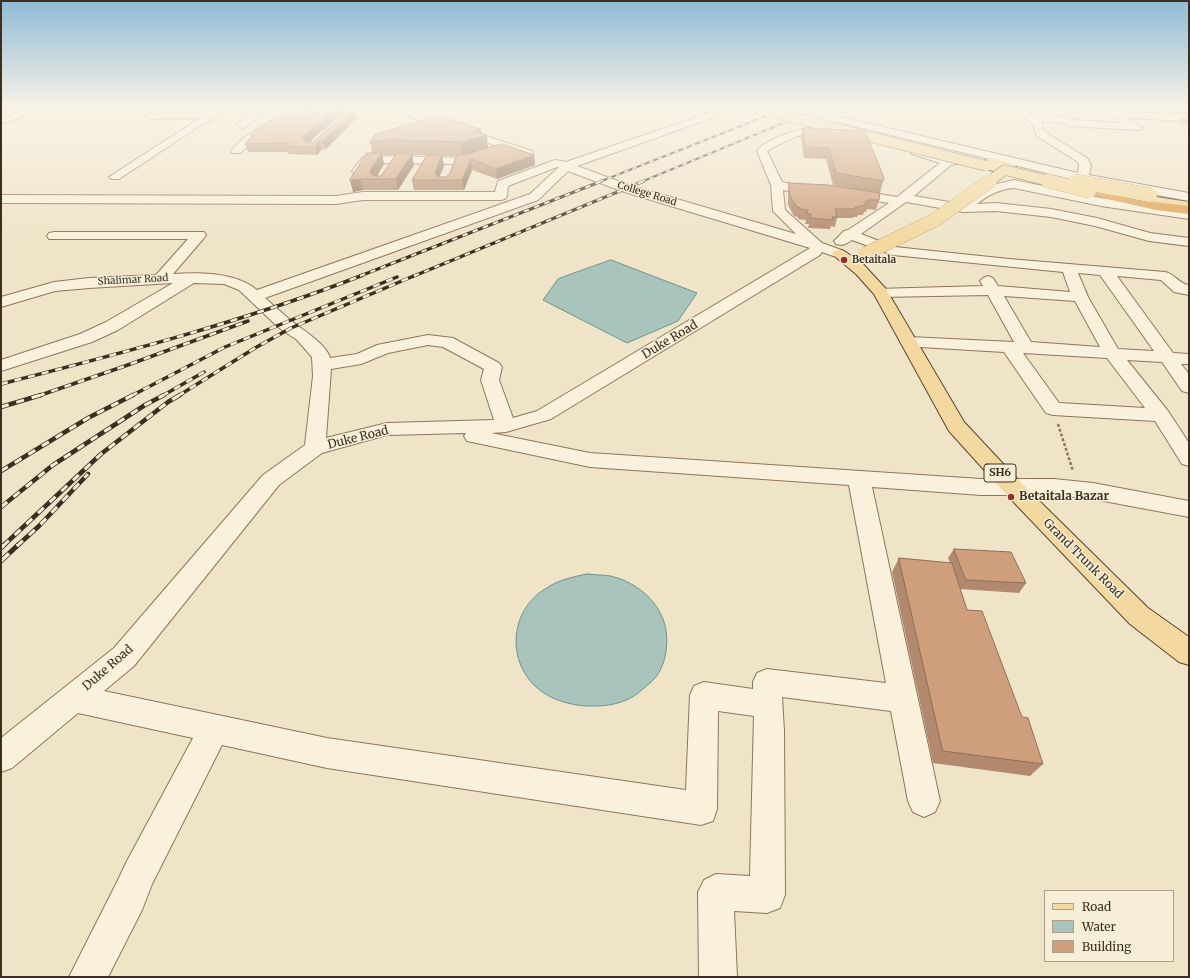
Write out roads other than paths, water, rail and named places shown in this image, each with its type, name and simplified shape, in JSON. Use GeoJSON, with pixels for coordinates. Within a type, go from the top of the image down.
{"type":"FeatureCollection","features":[{"type":"Feature","properties":{"kind":"highway"},"geometry":{"type":"LineString","coordinates":[[1089,191],[1156,206],[1189,210]]}},
{"type":"Feature","properties":{"kind":"main road"},"geometry":{"type":"LineString","coordinates":[[950,153],[992,162]]}},
{"type":"Feature","properties":{"kind":"main road"},"geometry":{"type":"LineString","coordinates":[[954,153],[1107,188],[1189,200]]}},
{"type":"Feature","properties":{"kind":"main road"},"geometry":{"type":"LineString","coordinates":[[843,250],[918,216],[976,176],[992,162]]}},
{"type":"Feature","properties":{"kind":"main road"},"geometry":{"type":"LineString","coordinates":[[843,250],[935,220],[1012,167]]}},
{"type":"Feature","properties":{"kind":"main road"},"geometry":{"type":"LineString","coordinates":[[1012,167],[1089,191]]}},
{"type":"Feature","properties":{"kind":"main road"},"geometry":{"type":"LineString","coordinates":[[991,181],[1007,179],[1031,181],[1189,206]]}},
{"type":"Feature","properties":{"kind":"main road","name":"Grand Trunk Road"},"geometry":{"type":"LineString","coordinates":[[843,250],[880,292],[956,426],[1013,488],[1139,616],[1189,653]]}},
{"type":"Feature","properties":{"kind":"street"},"geometry":{"type":"LineString","coordinates":[[115,177],[153,153]]}},
{"type":"Feature","properties":{"kind":"street"},"geometry":{"type":"LineString","coordinates":[[353,178],[366,160],[395,159],[464,161],[491,153]]}},
{"type":"Feature","properties":{"kind":"street","name":"College Road"},"geometry":{"type":"LineString","coordinates":[[526,153],[625,188],[801,240],[843,250],[893,251]]}},
{"type":"Feature","properties":{"kind":"street"},"geometry":{"type":"LineString","coordinates":[[258,299],[534,197],[566,166],[605,153]]}},
{"type":"Feature","properties":{"kind":"street"},"geometry":{"type":"LineString","coordinates":[[1,199],[344,194],[363,196],[501,196],[502,184],[566,166],[606,153]]}},
{"type":"Feature","properties":{"kind":"street"},"geometry":{"type":"LineString","coordinates":[[763,153],[777,184],[779,211],[843,250]]}},
{"type":"Feature","properties":{"kind":"street"},"geometry":{"type":"LineString","coordinates":[[915,153],[948,162],[992,162]]}},
{"type":"Feature","properties":{"kind":"street"},"geometry":{"type":"LineString","coordinates":[[958,153],[1012,167],[1067,175],[1189,197]]}},
{"type":"Feature","properties":{"kind":"street"},"geometry":{"type":"LineString","coordinates":[[1072,153],[1084,160],[1086,166],[1083,175]]}},
{"type":"Feature","properties":{"kind":"street"},"geometry":{"type":"LineString","coordinates":[[388,171],[395,159]]}},
{"type":"Feature","properties":{"kind":"street"},"geometry":{"type":"LineString","coordinates":[[448,172],[453,160]]}},
{"type":"Feature","properties":{"kind":"street"},"geometry":{"type":"LineString","coordinates":[[417,172],[424,161]]}},
{"type":"Feature","properties":{"kind":"street","name":"Duke Road"},"geometry":{"type":"LineString","coordinates":[[1,757],[124,657],[271,480],[315,448],[387,429],[442,429],[506,426],[544,415],[815,252],[843,250],[948,162]]}},
{"type":"Feature","properties":{"kind":"street"},"geometry":{"type":"LineString","coordinates":[[1012,167],[1083,175],[1189,193]]}},
{"type":"Feature","properties":{"kind":"street"},"geometry":{"type":"LineString","coordinates":[[403,196],[410,183]]}},
{"type":"Feature","properties":{"kind":"street"},"geometry":{"type":"LineString","coordinates":[[467,196],[470,184]]}},
{"type":"Feature","properties":{"kind":"street"},"geometry":{"type":"LineString","coordinates":[[777,184],[787,187],[803,188]]}},
{"type":"Feature","properties":{"kind":"street"},"geometry":{"type":"LineString","coordinates":[[963,208],[991,188],[1004,184],[1014,184],[1101,202],[1189,215]]}},
{"type":"Feature","properties":{"kind":"street"},"geometry":{"type":"LineString","coordinates":[[841,192],[963,208],[996,208],[1051,213],[1097,222],[1149,237],[1189,242]]}},
{"type":"Feature","properties":{"kind":"street"},"geometry":{"type":"LineString","coordinates":[[54,236],[199,235],[160,279]]}},
{"type":"Feature","properties":{"kind":"street"},"geometry":{"type":"LineString","coordinates":[[893,251],[1166,276],[1179,289],[1189,290]]}},
{"type":"Feature","properties":{"kind":"street"},"geometry":{"type":"LineString","coordinates":[[893,251],[906,263],[980,272],[985,275],[994,290],[1018,347],[1053,409],[1161,415]]}},
{"type":"Feature","properties":{"kind":"street"},"geometry":{"type":"LineString","coordinates":[[1069,268],[1080,296],[1112,353],[1161,415],[1189,459]]}},
{"type":"Feature","properties":{"kind":"street"},"geometry":{"type":"LineString","coordinates":[[1105,270],[1189,387]]}},
{"type":"Feature","properties":{"kind":"street"},"geometry":{"type":"LineString","coordinates":[[1,366],[86,338],[112,326],[192,278]]}},
{"type":"Feature","properties":{"kind":"street","name":"Shalimar Road"},"geometry":{"type":"LineString","coordinates":[[1,302],[54,287],[89,283],[192,278],[226,280],[244,288],[284,323],[303,336],[321,356],[322,365]]}},
{"type":"Feature","properties":{"kind":"street"},"geometry":{"type":"LineString","coordinates":[[880,292],[994,290],[1080,296]]}},
{"type":"Feature","properties":{"kind":"street"},"geometry":{"type":"LineString","coordinates":[[315,448],[322,365],[361,359],[383,349],[428,340],[447,342],[493,367],[490,380],[506,426]]}},
{"type":"Feature","properties":{"kind":"street"},"geometry":{"type":"LineString","coordinates":[[909,342],[1018,347],[1189,359]]}},
{"type":"Feature","properties":{"kind":"street"},"geometry":{"type":"LineString","coordinates":[[442,429],[590,460],[981,487],[1054,487],[1189,509]]}},
{"type":"Feature","properties":{"kind":"street"},"geometry":{"type":"LineString","coordinates":[[859,479],[924,801]]}},
{"type":"Feature","properties":{"kind":"street"},"geometry":{"type":"LineString","coordinates":[[718,977],[716,892],[767,895],[770,731],[767,682],[903,699]]}},
{"type":"Feature","properties":{"kind":"street"},"geometry":{"type":"LineString","coordinates":[[73,698],[328,753],[701,809],[704,695],[768,705]]}},
{"type":"Feature","properties":{"kind":"street"},"geometry":{"type":"LineString","coordinates":[[88,977],[129,897],[138,873],[214,729]]}},
{"type":"Feature","properties":{"kind":"water"},"geometry":{"type":"Polygon","coordinates":[[[611,260],[697,293],[678,321],[627,343],[543,300],[558,279],[611,260]]]}},
{"type":"Feature","properties":{"kind":"water"},"geometry":{"type":"Polygon","coordinates":[[[587,574],[611,576],[624,580],[635,586],[654,603],[665,625],[667,638],[665,655],[663,664],[656,677],[634,696],[625,701],[610,705],[588,706],[572,704],[548,696],[535,686],[526,675],[516,649],[516,635],[519,622],[525,609],[534,598],[555,583],[587,574]]]}},
{"type":"Feature","properties":{"kind":"railway"},"geometry":{"type":"LineString","coordinates":[[599,182],[673,153]]}},
{"type":"Feature","properties":{"kind":"railway"},"geometry":{"type":"LineString","coordinates":[[641,182],[712,153]]}},
{"type":"Feature","properties":{"kind":"railway"},"geometry":{"type":"LineString","coordinates":[[360,276],[602,181]]}},
{"type":"Feature","properties":{"kind":"railway"},"geometry":{"type":"LineString","coordinates":[[414,276],[644,181]]}},
{"type":"Feature","properties":{"kind":"railway"},"geometry":{"type":"LineString","coordinates":[[1,384],[138,348],[229,322],[319,292],[363,275]]}},
{"type":"Feature","properties":{"kind":"railway"},"geometry":{"type":"LineString","coordinates":[[178,396],[255,348],[291,328],[416,275]]}},
{"type":"Feature","properties":{"kind":"railway"},"geometry":{"type":"LineString","coordinates":[[131,396],[225,347],[397,277]]}},
{"type":"Feature","properties":{"kind":"railway"},"geometry":{"type":"LineString","coordinates":[[40,395],[248,321]]}},
{"type":"Feature","properties":{"kind":"railway"},"geometry":{"type":"LineString","coordinates":[[162,396],[204,372]]}},
{"type":"Feature","properties":{"kind":"railway"},"geometry":{"type":"LineString","coordinates":[[1,407],[40,395]]}},
{"type":"Feature","properties":{"kind":"railway"},"geometry":{"type":"LineString","coordinates":[[1,471],[88,418],[133,395]]}},
{"type":"Feature","properties":{"kind":"railway"},"geometry":{"type":"LineString","coordinates":[[1,507],[53,465],[145,405],[164,395]]}},
{"type":"Feature","properties":{"kind":"railway"},"geometry":{"type":"LineString","coordinates":[[3,546],[101,454],[168,402],[180,395]]}},
{"type":"Feature","properties":{"kind":"railway"},"geometry":{"type":"LineString","coordinates":[[17,546],[39,526],[88,474]]}},
{"type":"Feature","properties":{"kind":"railway"},"geometry":{"type":"LineString","coordinates":[[1,561],[18,545]]}},
{"type":"Feature","properties":{"kind":"place","name":"Betaitala"},"geometry":{"type":"Point","coordinates":[844,260]}},
{"type":"Feature","properties":{"kind":"place","name":"Betaitala Bazar"},"geometry":{"type":"Point","coordinates":[1011,497]}}]}
